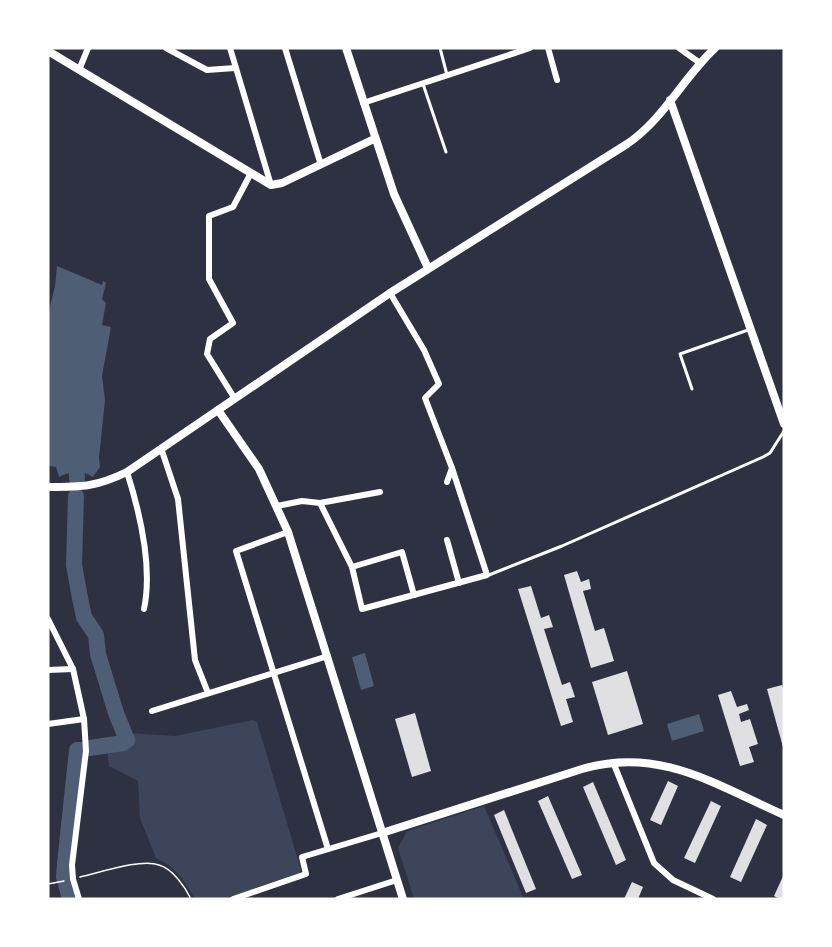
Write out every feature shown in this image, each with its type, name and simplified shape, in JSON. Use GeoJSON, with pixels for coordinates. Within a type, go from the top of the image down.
{"type":"FeatureCollection","features":[{"type":"Feature","properties":{"kind":"street"},"geometry":{"type":"LineString","coordinates":[[79,70],[88,48]]}},
{"type":"Feature","properties":{"kind":"street"},"geometry":{"type":"LineString","coordinates":[[166,48],[207,70],[235,68]]}},
{"type":"Feature","properties":{"kind":"street"},"geometry":{"type":"LineString","coordinates":[[230,48],[271,185]]}},
{"type":"Feature","properties":{"kind":"street"},"geometry":{"type":"LineString","coordinates":[[285,48],[321,165]]}},
{"type":"Feature","properties":{"kind":"street"},"geometry":{"type":"LineString","coordinates":[[346,48],[374,139],[394,194],[428,268]]}},
{"type":"Feature","properties":{"kind":"street"},"geometry":{"type":"LineString","coordinates":[[363,103],[530,48]]}},
{"type":"Feature","properties":{"kind":"street"},"geometry":{"type":"LineString","coordinates":[[548,48],[557,80]]}},
{"type":"Feature","properties":{"kind":"street"},"geometry":{"type":"LineString","coordinates":[[679,48],[700,63]]}},
{"type":"Feature","properties":{"kind":"street"},"geometry":{"type":"LineString","coordinates":[[48,487],[85,487],[100,484],[127,472],[428,268],[639,136],[715,48]]}},
{"type":"Feature","properties":{"kind":"street"},"geometry":{"type":"LineString","coordinates":[[48,51],[271,185],[282,183],[374,139]]}},
{"type":"Feature","properties":{"kind":"street"},"geometry":{"type":"LineString","coordinates":[[670,100],[784,424]]}},
{"type":"Feature","properties":{"kind":"street"},"geometry":{"type":"LineString","coordinates":[[235,399],[207,354],[210,339],[233,323],[209,279],[209,216],[232,207],[251,173]]}},
{"type":"Feature","properties":{"kind":"street"},"geometry":{"type":"LineString","coordinates":[[320,503],[352,567],[362,609],[487,575],[452,468],[425,398],[439,384],[424,350],[390,293]]}},
{"type":"Feature","properties":{"kind":"street"},"geometry":{"type":"LineString","coordinates":[[218,410],[259,469],[288,532],[404,899]]}},
{"type":"Feature","properties":{"kind":"street"},"geometry":{"type":"LineString","coordinates":[[161,448],[178,500],[195,660],[208,693]]}},
{"type":"Feature","properties":{"kind":"street"},"geometry":{"type":"LineString","coordinates":[[447,482],[452,468]]}},
{"type":"Feature","properties":{"kind":"street"},"geometry":{"type":"LineString","coordinates":[[127,472],[140,511],[146,559],[144,609]]}},
{"type":"Feature","properties":{"kind":"street"},"geometry":{"type":"LineString","coordinates":[[277,506],[302,501],[320,503],[380,492]]}},
{"type":"Feature","properties":{"kind":"street"},"geometry":{"type":"LineString","coordinates":[[288,532],[236,551],[328,849]]}},
{"type":"Feature","properties":{"kind":"street"},"geometry":{"type":"LineString","coordinates":[[447,540],[459,583]]}},
{"type":"Feature","properties":{"kind":"street"},"geometry":{"type":"LineString","coordinates":[[352,567],[402,552],[414,595]]}},
{"type":"Feature","properties":{"kind":"street"},"geometry":{"type":"LineString","coordinates":[[48,619],[73,669],[84,719],[86,751],[73,849],[73,879],[79,899]]}},
{"type":"Feature","properties":{"kind":"street"},"geometry":{"type":"LineString","coordinates":[[152,711],[328,656]]}},
{"type":"Feature","properties":{"kind":"street"},"geometry":{"type":"LineString","coordinates":[[48,670],[73,669]]}},
{"type":"Feature","properties":{"kind":"street"},"geometry":{"type":"LineString","coordinates":[[48,724],[84,719]]}},
{"type":"Feature","properties":{"kind":"street"},"geometry":{"type":"LineString","coordinates":[[613,762],[654,863],[673,880],[713,899]]}},
{"type":"Feature","properties":{"kind":"street"},"geometry":{"type":"LineString","coordinates":[[233,899],[306,874],[303,857],[590,767],[613,762],[642,762],[674,767],[784,815]]}},
{"type":"Feature","properties":{"kind":"street"},"geometry":{"type":"LineString","coordinates":[[342,898],[397,880]]}},
{"type":"Feature","properties":{"kind":"lane"},"geometry":{"type":"LineString","coordinates":[[440,48],[447,75]]}},
{"type":"Feature","properties":{"kind":"lane"},"geometry":{"type":"LineString","coordinates":[[423,84],[446,152]]}},
{"type":"Feature","properties":{"kind":"lane"},"geometry":{"type":"LineString","coordinates":[[692,389],[680,354],[750,330]]}},
{"type":"Feature","properties":{"kind":"lane"},"geometry":{"type":"LineString","coordinates":[[487,575],[562,546],[763,457],[770,453],[784,431]]}},
{"type":"Feature","properties":{"kind":"path"},"geometry":{"type":"LineString","coordinates":[[73,879],[141,864],[159,864],[169,871],[188,892],[191,899]]}},
{"type":"Feature","properties":{"kind":"path"},"geometry":{"type":"LineString","coordinates":[[48,884],[63,881]]}},
{"type":"Feature","properties":{"kind":"shaded area"},"geometry":{"type":"Polygon","coordinates":[[[57,266],[102,285],[103,281],[106,283],[102,299],[106,303],[102,325],[111,327],[102,376],[105,400],[100,467],[93,477],[76,472],[59,477],[56,467],[48,466],[48,315],[57,266]]]}},
{"type":"Feature","properties":{"kind":"shaded area"},"geometry":{"type":"Polygon","coordinates":[[[365,653],[374,686],[361,690],[352,657],[365,653]]]}},
{"type":"Feature","properties":{"kind":"shaded area"},"geometry":{"type":"Polygon","coordinates":[[[699,714],[704,731],[672,741],[667,724],[699,714]]]}},
{"type":"Feature","properties":{"kind":"shaded area"},"geometry":{"type":"Polygon","coordinates":[[[253,720],[257,722],[301,870],[299,873],[223,899],[195,899],[181,877],[169,865],[156,858],[140,818],[138,781],[109,766],[107,748],[132,746],[129,733],[175,736],[253,720]]]}},
{"type":"Feature","properties":{"kind":"shaded area"},"geometry":{"type":"Polygon","coordinates":[[[484,806],[524,899],[414,899],[398,848],[407,831],[484,806]]]}},
{"type":"Feature","properties":{"kind":"building"},"geometry":{"type":"Polygon","coordinates":[[[577,571],[581,582],[589,579],[591,589],[583,591],[595,631],[604,628],[614,661],[591,668],[564,575],[577,571]]]}},
{"type":"Feature","properties":{"kind":"building"},"geometry":{"type":"Polygon","coordinates":[[[531,586],[541,618],[549,615],[553,627],[544,629],[562,685],[570,682],[575,697],[566,699],[573,722],[561,726],[518,589],[531,586]]]}},
{"type":"Feature","properties":{"kind":"building"},"geometry":{"type":"Polygon","coordinates":[[[627,671],[643,724],[608,735],[592,682],[627,671]]]}},
{"type":"Feature","properties":{"kind":"building"},"geometry":{"type":"Polygon","coordinates":[[[782,685],[784,691],[783,747],[767,689],[782,685]]]}},
{"type":"Feature","properties":{"kind":"building"},"geometry":{"type":"Polygon","coordinates":[[[731,691],[737,707],[747,704],[749,710],[739,714],[741,722],[750,719],[758,744],[749,747],[754,762],[740,766],[718,695],[731,691]]]}},
{"type":"Feature","properties":{"kind":"building"},"geometry":{"type":"Polygon","coordinates":[[[415,713],[431,771],[412,777],[395,719],[415,713]]]}},
{"type":"Feature","properties":{"kind":"building"},"geometry":{"type":"Polygon","coordinates":[[[668,781],[678,786],[661,825],[650,820],[668,781]]]}},
{"type":"Feature","properties":{"kind":"building"},"geometry":{"type":"Polygon","coordinates":[[[593,782],[626,860],[616,865],[583,787],[593,782]]]}},
{"type":"Feature","properties":{"kind":"building"},"geometry":{"type":"Polygon","coordinates":[[[548,796],[582,875],[572,879],[538,801],[548,796]]]}},
{"type":"Feature","properties":{"kind":"building"},"geometry":{"type":"Polygon","coordinates":[[[711,801],[721,806],[695,863],[684,858],[711,801]]]}},
{"type":"Feature","properties":{"kind":"building"},"geometry":{"type":"Polygon","coordinates":[[[504,810],[536,889],[526,893],[494,815],[504,810]]]}},
{"type":"Feature","properties":{"kind":"building"},"geometry":{"type":"Polygon","coordinates":[[[756,819],[767,825],[741,882],[730,877],[756,819]]]}},
{"type":"Feature","properties":{"kind":"building"},"geometry":{"type":"Polygon","coordinates":[[[784,874],[784,899],[780,899],[774,896],[784,874]]]}},
{"type":"Feature","properties":{"kind":"building"},"geometry":{"type":"Polygon","coordinates":[[[632,882],[643,887],[638,899],[624,899],[632,882]]]}},
{"type":"Feature","properties":{"kind":"waterway"},"geometry":{"type":"LineString","coordinates":[[76,450],[77,479]]}},
{"type":"Feature","properties":{"kind":"waterway"},"geometry":{"type":"LineString","coordinates":[[76,496],[74,565],[80,598],[84,617],[96,635],[98,654],[127,740],[123,743],[90,748]]}},
{"type":"Feature","properties":{"kind":"waterway"},"geometry":{"type":"LineString","coordinates":[[70,899],[64,877],[65,863],[77,750],[81,750]]}}]}
